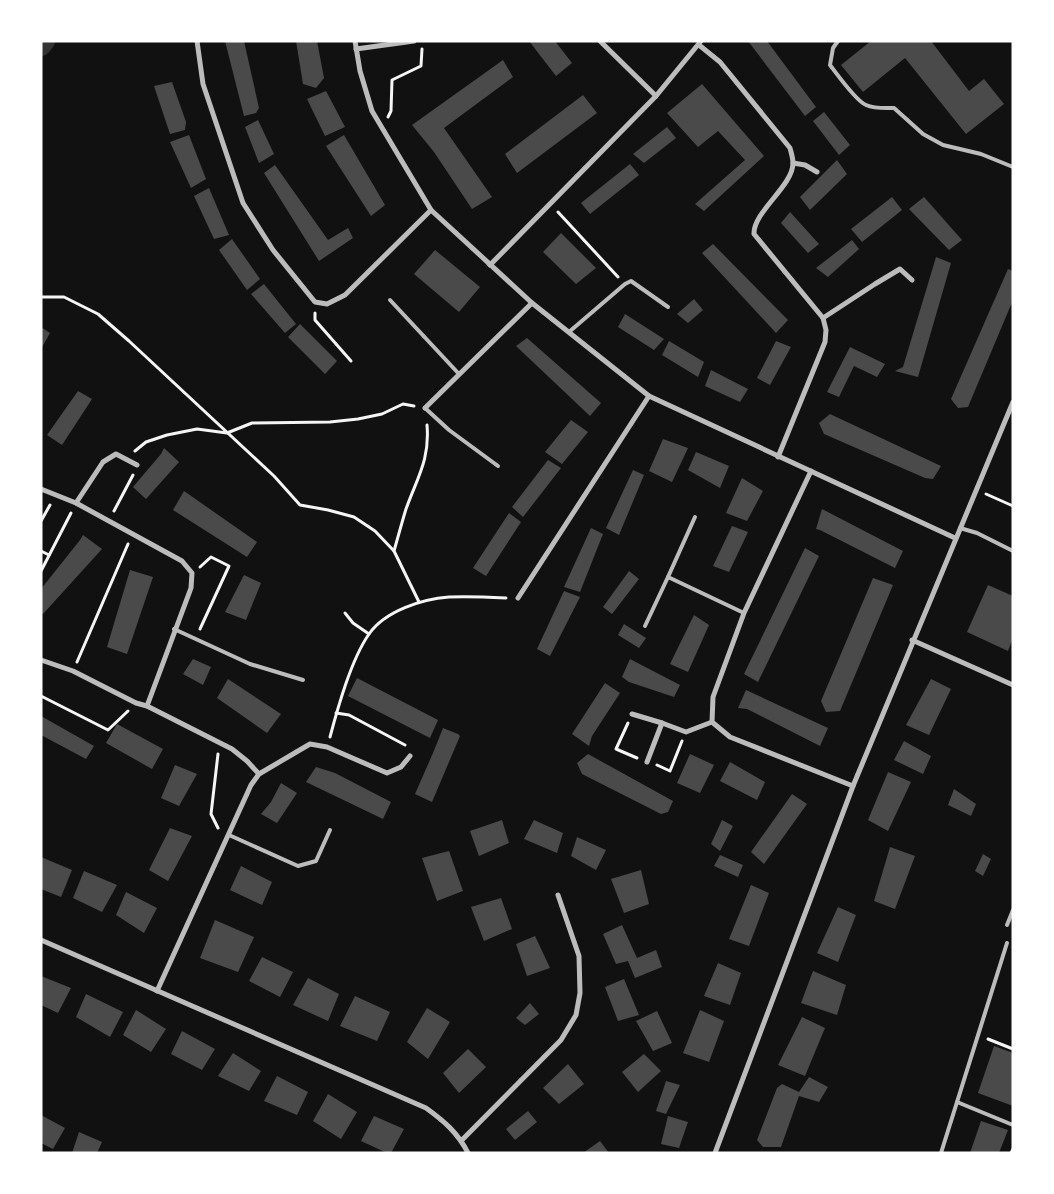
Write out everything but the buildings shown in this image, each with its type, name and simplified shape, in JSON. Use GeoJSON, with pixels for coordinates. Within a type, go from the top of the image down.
{"type":"FeatureCollection","features":[{"type":"Feature","properties":{"kind":"street"},"geometry":{"type":"LineString","coordinates":[[197,41],[203,84],[243,203],[273,250],[315,302],[327,304],[345,295],[431,210]]}},
{"type":"Feature","properties":{"kind":"street"},"geometry":{"type":"LineString","coordinates":[[355,41],[372,111],[431,210],[532,303],[649,396],[955,538]]}},
{"type":"Feature","properties":{"kind":"street"},"geometry":{"type":"LineString","coordinates":[[356,49],[414,41]]}},
{"type":"Feature","properties":{"kind":"street"},"geometry":{"type":"LineString","coordinates":[[600,41],[656,96]]}},
{"type":"Feature","properties":{"kind":"street"},"geometry":{"type":"LineString","coordinates":[[490,264],[656,96],[700,43],[720,62],[790,148],[793,163],[788,178],[756,223],[754,234],[823,318],[826,330],[824,342],[778,457]]}},
{"type":"Feature","properties":{"kind":"street"},"geometry":{"type":"LineString","coordinates":[[793,163],[805,165],[817,172]]}},
{"type":"Feature","properties":{"kind":"street"},"geometry":{"type":"LineString","coordinates":[[823,318],[900,269],[912,280]]}},
{"type":"Feature","properties":{"kind":"street"},"geometry":{"type":"LineString","coordinates":[[425,408],[532,303]]}},
{"type":"Feature","properties":{"kind":"street"},"geometry":{"type":"LineString","coordinates":[[518,598],[649,396]]}},
{"type":"Feature","properties":{"kind":"street"},"geometry":{"type":"LineString","coordinates":[[715,1153],[852,786],[1013,402]]}},
{"type":"Feature","properties":{"kind":"street"},"geometry":{"type":"LineString","coordinates":[[76,503],[103,462],[116,454],[138,465]]}},
{"type":"Feature","properties":{"kind":"street"},"geometry":{"type":"LineString","coordinates":[[712,722],[713,697],[744,613],[811,471]]}},
{"type":"Feature","properties":{"kind":"street"},"geometry":{"type":"LineString","coordinates":[[41,489],[76,503],[182,560],[192,573],[190,588],[147,706]]}},
{"type":"Feature","properties":{"kind":"street"},"geometry":{"type":"LineString","coordinates":[[912,640],[1013,685]]}},
{"type":"Feature","properties":{"kind":"street"},"geometry":{"type":"LineString","coordinates":[[41,660],[73,672],[136,703],[147,706],[232,749],[247,761],[258,774]]}},
{"type":"Feature","properties":{"kind":"street"},"geometry":{"type":"LineString","coordinates":[[632,714],[686,732],[712,722]]}},
{"type":"Feature","properties":{"kind":"street"},"geometry":{"type":"LineString","coordinates":[[712,722],[730,737],[852,786]]}},
{"type":"Feature","properties":{"kind":"street"},"geometry":{"type":"LineString","coordinates":[[647,762],[662,723]]}},
{"type":"Feature","properties":{"kind":"street"},"geometry":{"type":"LineString","coordinates":[[157,991],[250,785],[258,774],[310,744],[327,747],[387,774],[401,767],[410,756]]}},
{"type":"Feature","properties":{"kind":"street"},"geometry":{"type":"LineString","coordinates":[[462,1140],[561,1040],[576,1015],[580,993],[580,956],[558,895]]}},
{"type":"Feature","properties":{"kind":"street"},"geometry":{"type":"LineString","coordinates":[[41,940],[426,1108],[446,1122],[462,1140],[468,1153]]}},
{"type":"Feature","properties":{"kind":"lane"},"geometry":{"type":"LineString","coordinates":[[838,41],[833,48],[830,64],[841,80],[865,105],[876,108],[894,108],[922,134],[943,145],[981,154],[1013,167]]}},
{"type":"Feature","properties":{"kind":"lane"},"geometry":{"type":"LineString","coordinates":[[569,332],[631,281],[668,307]]}},
{"type":"Feature","properties":{"kind":"lane"},"geometry":{"type":"LineString","coordinates":[[390,300],[459,374]]}},
{"type":"Feature","properties":{"kind":"lane"},"geometry":{"type":"LineString","coordinates":[[425,408],[449,430],[498,466]]}},
{"type":"Feature","properties":{"kind":"lane"},"geometry":{"type":"LineString","coordinates":[[645,626],[695,517]]}},
{"type":"Feature","properties":{"kind":"lane"},"geometry":{"type":"LineString","coordinates":[[960,528],[977,533],[1013,550]]}},
{"type":"Feature","properties":{"kind":"lane"},"geometry":{"type":"LineString","coordinates":[[668,577],[744,613]]}},
{"type":"Feature","properties":{"kind":"lane"},"geometry":{"type":"LineString","coordinates":[[174,629],[250,664],[303,680]]}},
{"type":"Feature","properties":{"kind":"lane"},"geometry":{"type":"LineString","coordinates":[[229,835],[298,866],[316,861],[330,830]]}},
{"type":"Feature","properties":{"kind":"lane"},"geometry":{"type":"LineString","coordinates":[[1007,925],[1013,910]]}},
{"type":"Feature","properties":{"kind":"lane"},"geometry":{"type":"LineString","coordinates":[[941,1153],[1007,943]]}},
{"type":"Feature","properties":{"kind":"lane"},"geometry":{"type":"LineString","coordinates":[[957,1102],[1013,1125]]}},
{"type":"Feature","properties":{"kind":"path"},"geometry":{"type":"LineString","coordinates":[[381,129],[391,111],[392,80],[421,66],[424,41]]}},
{"type":"Feature","properties":{"kind":"path"},"geometry":{"type":"LineString","coordinates":[[551,204],[625,284]]}},
{"type":"Feature","properties":{"kind":"path"},"geometry":{"type":"LineString","coordinates":[[41,297],[64,297],[98,314],[130,341],[274,476],[300,505],[354,517],[376,532],[394,551],[420,602]]}},
{"type":"Feature","properties":{"kind":"path"},"geometry":{"type":"LineString","coordinates":[[315,302],[315,320],[351,361]]}},
{"type":"Feature","properties":{"kind":"path"},"geometry":{"type":"LineString","coordinates":[[125,458],[146,442],[167,435],[197,429],[227,433],[252,423],[330,422],[358,419],[382,414],[403,404],[425,408],[428,440],[424,467],[406,508],[394,551]]}},
{"type":"Feature","properties":{"kind":"path"},"geometry":{"type":"LineString","coordinates":[[109,521],[138,465]]}},
{"type":"Feature","properties":{"kind":"path"},"geometry":{"type":"LineString","coordinates":[[976,489],[1013,506]]}},
{"type":"Feature","properties":{"kind":"path"},"geometry":{"type":"LineString","coordinates":[[41,521],[55,495]]}},
{"type":"Feature","properties":{"kind":"path"},"geometry":{"type":"LineString","coordinates":[[41,571],[76,503]]}},
{"type":"Feature","properties":{"kind":"path"},"geometry":{"type":"LineString","coordinates":[[73,672],[133,534]]}},
{"type":"Feature","properties":{"kind":"path"},"geometry":{"type":"LineString","coordinates":[[41,551],[49,555]]}},
{"type":"Feature","properties":{"kind":"path"},"geometry":{"type":"LineString","coordinates":[[192,573],[212,557],[229,566],[195,639]]}},
{"type":"Feature","properties":{"kind":"path"},"geometry":{"type":"LineString","coordinates":[[327,747],[336,713],[357,658],[369,634],[388,616],[420,602],[448,597],[518,598]]}},
{"type":"Feature","properties":{"kind":"path"},"geometry":{"type":"LineString","coordinates":[[345,613],[353,623],[369,634]]}},
{"type":"Feature","properties":{"kind":"path"},"geometry":{"type":"LineString","coordinates":[[41,696],[108,730],[136,703]]}},
{"type":"Feature","properties":{"kind":"path"},"geometry":{"type":"LineString","coordinates":[[336,713],[349,715],[412,748],[410,756]]}},
{"type":"Feature","properties":{"kind":"path"},"geometry":{"type":"LineString","coordinates":[[204,736],[218,751],[211,814],[218,828],[229,835]]}},
{"type":"Feature","properties":{"kind":"path"},"geometry":{"type":"LineString","coordinates":[[978,1035],[1013,1049]]}},
{"type":"Feature","properties":{"kind":"path"},"geometry":{"type":"LineString","coordinates":[[1011,1153],[1013,1149]]}},
{"type":"Feature","properties":{"kind":"waterway"},"geometry":{"type":"LineString","coordinates":[[41,46],[45,41]]}}]}
